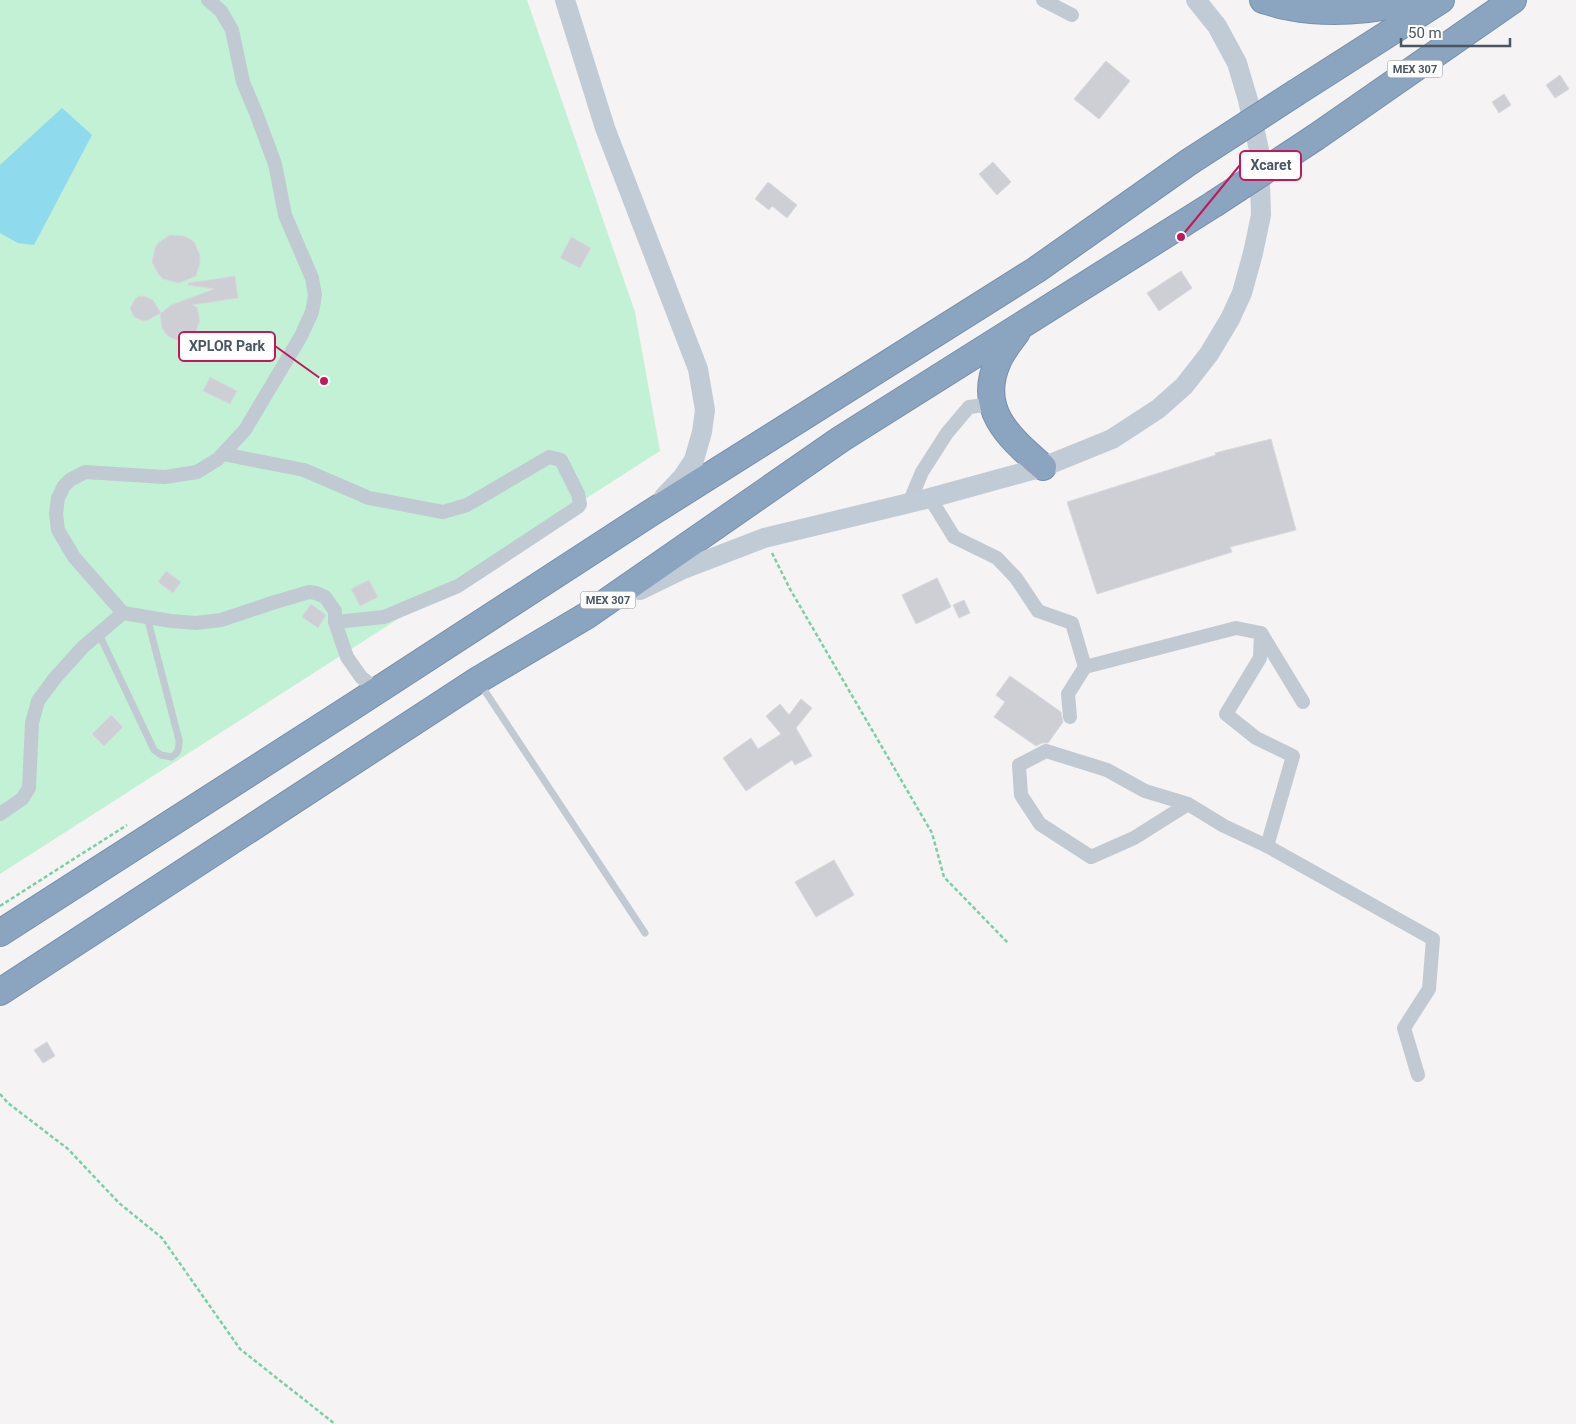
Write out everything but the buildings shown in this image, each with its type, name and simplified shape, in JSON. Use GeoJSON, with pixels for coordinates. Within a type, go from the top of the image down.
{"type":"FeatureCollection","features":[{"type":"Feature","properties":{"kind":"highway"},"geometry":{"type":"LineString","coordinates":[[1263,0],[1290,8],[1324,11],[1368,9],[1409,0]]}},
{"type":"Feature","properties":{"kind":"highway"},"geometry":{"type":"LineString","coordinates":[[0,933],[378,691],[649,514],[1036,270],[1189,162],[1441,0]]}},
{"type":"Feature","properties":{"kind":"highway","name":"MEX 307"},"geometry":{"type":"LineString","coordinates":[[0,992],[478,680],[586,616],[841,439],[1214,204],[1316,137],[1514,0]]}},
{"type":"Feature","properties":{"kind":"highway"},"geometry":{"type":"LineString","coordinates":[[1023,324],[998,359],[990,388],[992,404],[997,419],[1008,434],[1043,468]]}},
{"type":"Feature","properties":{"kind":"main road"},"geometry":{"type":"LineString","coordinates":[[565,0],[605,128],[698,369],[704,410],[702,432],[694,460],[682,478],[649,514]]}},
{"type":"Feature","properties":{"kind":"main road"},"geometry":{"type":"LineString","coordinates":[[586,616],[681,570],[764,538],[930,498],[1043,468],[1112,439],[1158,409],[1184,386],[1209,354],[1230,319],[1242,293],[1261,215],[1259,150],[1248,100],[1237,63],[1217,26],[1196,0]]}},
{"type":"Feature","properties":{"kind":"street"},"geometry":{"type":"LineString","coordinates":[[208,0],[221,11],[232,30],[243,82],[275,164],[285,214],[312,278],[316,295],[312,312],[301,336],[245,430],[218,459],[197,472],[166,477],[85,472],[70,480],[64,486],[58,498],[56,514],[58,530],[74,557],[123,613],[196,623],[221,620],[272,602],[308,592],[325,597],[335,611],[335,622],[347,657],[361,677],[378,691]]}},
{"type":"Feature","properties":{"kind":"street"},"geometry":{"type":"LineString","coordinates":[[1043,0],[1072,15]]}},
{"type":"Feature","properties":{"kind":"street"},"geometry":{"type":"LineString","coordinates":[[910,503],[922,472],[948,433],[969,407],[992,404]]}},
{"type":"Feature","properties":{"kind":"street"},"geometry":{"type":"LineString","coordinates":[[223,454],[304,470],[369,498],[442,512],[467,505],[549,457],[561,460],[578,494],[580,504],[578,507],[458,586],[384,618],[335,622]]}},
{"type":"Feature","properties":{"kind":"street"},"geometry":{"type":"LineString","coordinates":[[930,498],[954,537],[997,558],[1016,578],[1038,612],[1072,623],[1085,666]]}},
{"type":"Feature","properties":{"kind":"street"},"geometry":{"type":"LineString","coordinates":[[0,814],[22,799],[29,788],[32,723],[38,701],[54,678],[83,647],[123,613]]}},
{"type":"Feature","properties":{"kind":"street"},"geometry":{"type":"LineString","coordinates":[[1070,717],[1068,694],[1085,666],[1236,628],[1261,633],[1303,702]]}},
{"type":"Feature","properties":{"kind":"street"},"geometry":{"type":"LineString","coordinates":[[1261,633],[1260,658],[1226,714],[1256,738],[1293,756],[1267,846]]}},
{"type":"Feature","properties":{"kind":"street"},"geometry":{"type":"LineString","coordinates":[[1188,804],[1134,838],[1091,857],[1040,824],[1020,795],[1019,765],[1046,752],[1106,770],[1146,791],[1188,804],[1224,826],[1267,846],[1433,939],[1429,989],[1404,1028],[1418,1075]]}},
{"type":"Feature","properties":{"kind":"lane"},"geometry":{"type":"LineString","coordinates":[[99,634],[154,750],[161,756],[171,757],[179,750],[179,740],[147,617]]}},
{"type":"Feature","properties":{"kind":"lane"},"geometry":{"type":"LineString","coordinates":[[478,680],[645,933]]}},
{"type":"Feature","properties":{"kind":"path"},"geometry":{"type":"LineString","coordinates":[[764,538],[790,589],[932,833],[944,877],[1008,943]]}},
{"type":"Feature","properties":{"kind":"path"},"geometry":{"type":"LineString","coordinates":[[0,1094],[8,1103],[68,1149],[119,1203],[162,1238],[240,1349],[335,1424]]}},
{"type":"Feature","properties":{"kind":"green space"},"geometry":{"type":"Polygon","coordinates":[[[0,0],[527,0],[635,312],[660,451],[0,874],[0,0]]]}},
{"type":"Feature","properties":{"kind":"water"},"geometry":{"type":"Polygon","coordinates":[[[62,108],[92,135],[34,245],[18,243],[0,233],[0,165],[62,108]]]}},
{"type":"Feature","properties":{"kind":"place","name":"Xcaret"},"geometry":{"type":"Point","coordinates":[1181,237]}},
{"type":"Feature","properties":{"kind":"place","name":"XPLOR Park"},"geometry":{"type":"Point","coordinates":[324,381]}}]}
